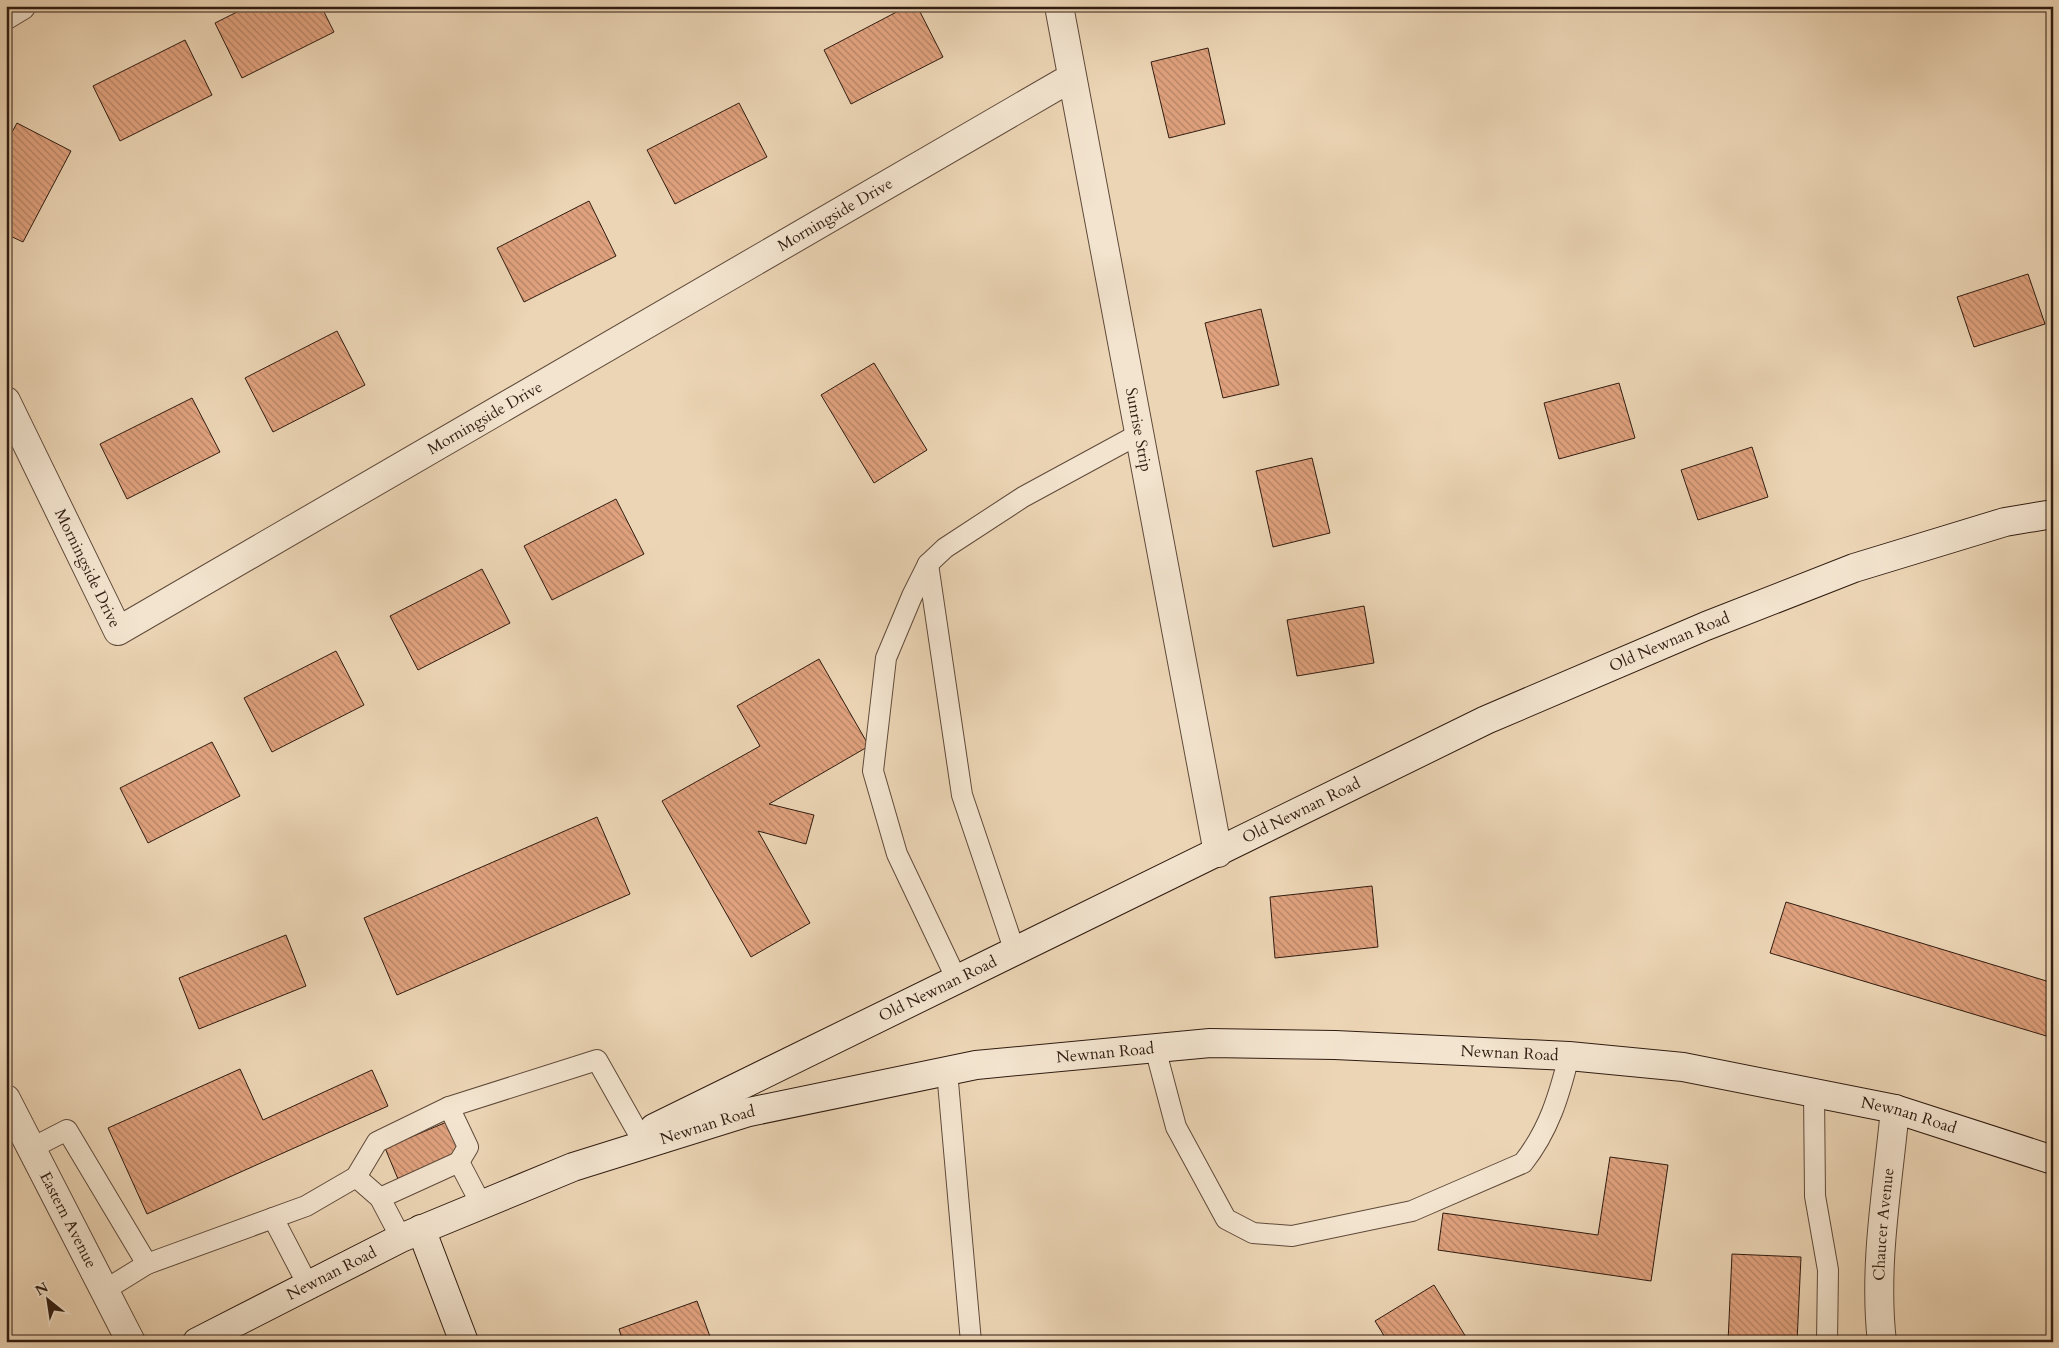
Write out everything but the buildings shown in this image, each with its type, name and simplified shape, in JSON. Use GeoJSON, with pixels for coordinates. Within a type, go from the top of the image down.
{"type":"FeatureCollection","features":[{"type":"Feature","properties":{"kind":"street"},"geometry":{"type":"LineString","coordinates":[[6,15],[21,6]]}},
{"type":"Feature","properties":{"kind":"street","name":"Sunrise Strip"},"geometry":{"type":"LineString","coordinates":[[1059,6],[1218,853]]}},
{"type":"Feature","properties":{"kind":"street","name":"Morningside Drive"},"geometry":{"type":"LineString","coordinates":[[6,401],[118,631],[1062,83],[1074,90]]}},
{"type":"Feature","properties":{"kind":"street","name":"Old Newnan Road"},"geometry":{"type":"LineString","coordinates":[[573,1167],[643,1140],[957,980],[1486,720],[1706,626],[1854,568],[2005,522],[2053,514]]}},
{"type":"Feature","properties":{"kind":"street","name":"Newnan Road"},"geometry":{"type":"LineString","coordinates":[[643,1140],[749,1112],[976,1065],[1210,1043],[1336,1045],[1569,1056],[1683,1067],[1895,1109],[2053,1160]]}},
{"type":"Feature","properties":{"kind":"street","name":"Eastern Avenue"},"geometry":{"type":"LineString","coordinates":[[6,1099],[131,1342]]}},
{"type":"Feature","properties":{"kind":"street","name":"Chaucer Avenue"},"geometry":{"type":"LineString","coordinates":[[1882,1342],[1880,1324],[1881,1252],[1895,1109]]}},
{"type":"Feature","properties":{"kind":"street","name":"Newnan Road"},"geometry":{"type":"LineString","coordinates":[[196,1342],[411,1234],[573,1167]]}},
{"type":"Feature","properties":{"kind":"street"},"geometry":{"type":"LineString","coordinates":[[411,1234],[464,1342]]}},
{"type":"Feature","properties":{"kind":"lane"},"geometry":{"type":"LineString","coordinates":[[957,980],[897,854],[873,770],[886,658],[912,596],[928,564],[945,548],[1023,497],[1139,434]]}},
{"type":"Feature","properties":{"kind":"lane"},"geometry":{"type":"LineString","coordinates":[[928,564],[962,795],[1015,952]]}},
{"type":"Feature","properties":{"kind":"lane"},"geometry":{"type":"LineString","coordinates":[[1155,1048],[1176,1127],[1226,1219],[1253,1233],[1292,1236],[1412,1211],[1523,1163],[1534,1149],[1557,1104],[1569,1056]]}},
{"type":"Feature","properties":{"kind":"lane"},"geometry":{"type":"LineString","coordinates":[[104,1290],[147,1264],[306,1206],[356,1177],[377,1142],[449,1107],[597,1060],[643,1140]]}},
{"type":"Feature","properties":{"kind":"lane"},"geometry":{"type":"LineString","coordinates":[[946,1071],[970,1342]]}},
{"type":"Feature","properties":{"kind":"lane"},"geometry":{"type":"LineString","coordinates":[[1814,1092],[1815,1196],[1828,1270],[1827,1342]]}},
{"type":"Feature","properties":{"kind":"lane"},"geometry":{"type":"LineString","coordinates":[[380,1198],[459,1162],[468,1147],[449,1107]]}},
{"type":"Feature","properties":{"kind":"lane"},"geometry":{"type":"LineString","coordinates":[[32,1148],[67,1130],[147,1264]]}},
{"type":"Feature","properties":{"kind":"lane"},"geometry":{"type":"LineString","coordinates":[[459,1162],[481,1204]]}},
{"type":"Feature","properties":{"kind":"lane"},"geometry":{"type":"LineString","coordinates":[[356,1177],[380,1198],[411,1234]]}},
{"type":"Feature","properties":{"kind":"lane"},"geometry":{"type":"LineString","coordinates":[[272,1218],[308,1285]]}}]}
